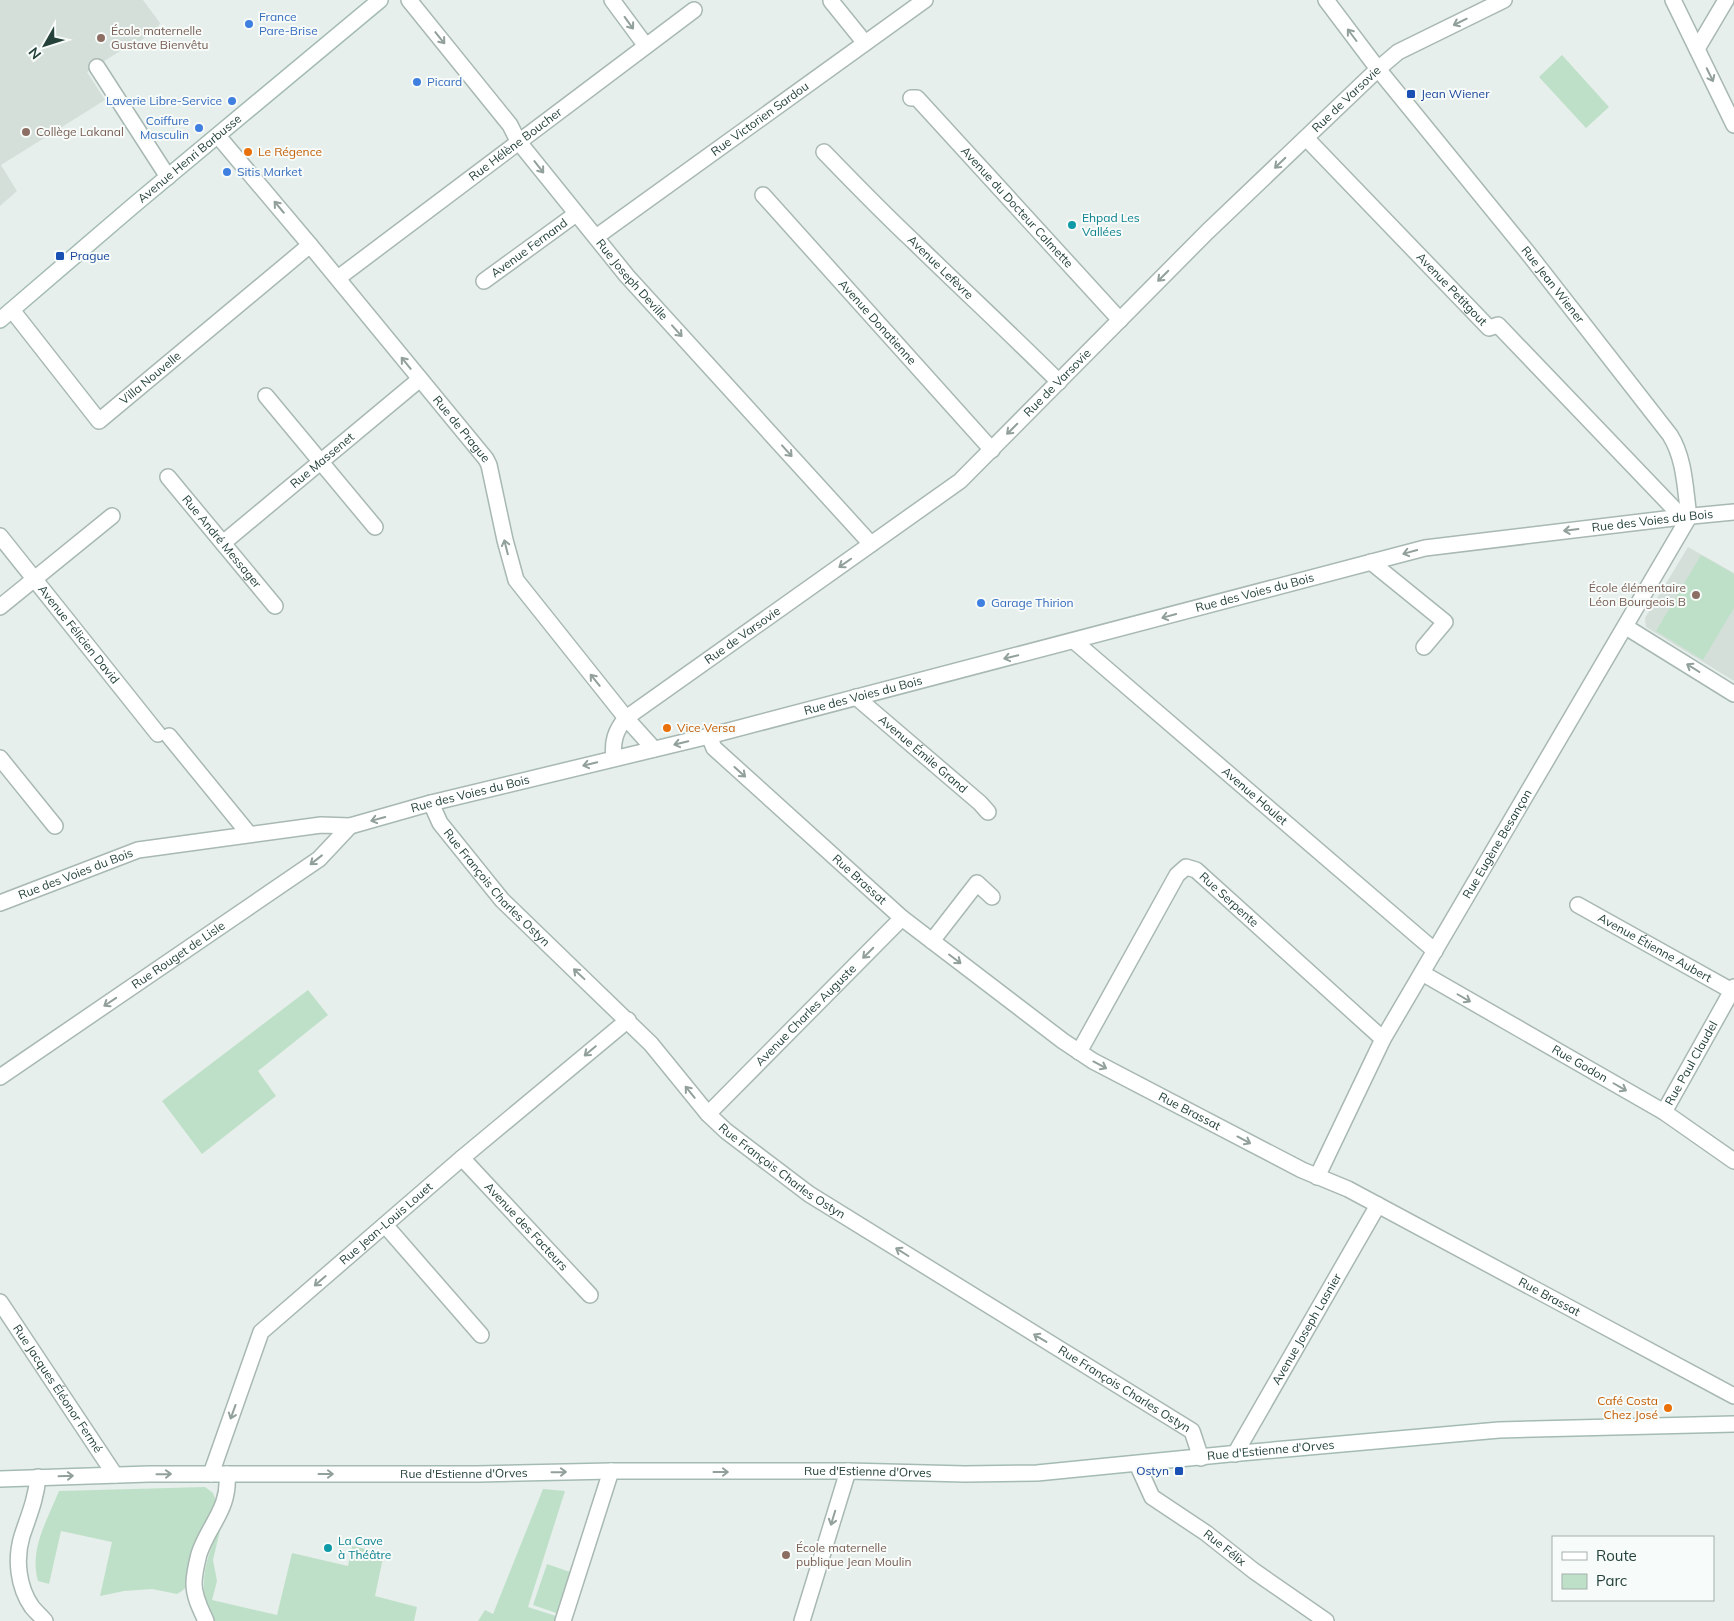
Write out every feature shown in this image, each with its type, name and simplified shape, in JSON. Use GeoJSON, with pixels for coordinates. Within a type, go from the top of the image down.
{"type":"FeatureCollection","features":[{"type":"Feature","properties":{"kind":"street","name":"Rue Joseph Deville"},"geometry":{"type":"LineString","coordinates":[[409,0],[510,125],[518,141],[627,276],[871,544]]}},
{"type":"Feature","properties":{"kind":"street"},"geometry":{"type":"LineString","coordinates":[[612,0],[646,46]]}},
{"type":"Feature","properties":{"kind":"street","name":"Rue Victorien Sardou"},"geometry":{"type":"LineString","coordinates":[[596,237],[925,0]]}},
{"type":"Feature","properties":{"kind":"street","name":"Rue Jean Wiener"},"geometry":{"type":"LineString","coordinates":[[1326,0],[1378,69],[1528,253],[1670,435],[1677,446],[1681,460],[1686,517]]}},
{"type":"Feature","properties":{"kind":"street","name":"Rue de Varsovie"},"geometry":{"type":"LineString","coordinates":[[614,758],[614,738],[620,725],[626,718],[960,481],[1207,232],[1378,69],[1398,52],[1504,0]]}},
{"type":"Feature","properties":{"kind":"street"},"geometry":{"type":"LineString","coordinates":[[1673,0],[1734,125]]}},
{"type":"Feature","properties":{"kind":"street"},"geometry":{"type":"LineString","coordinates":[[1697,49],[1726,0]]}},
{"type":"Feature","properties":{"kind":"street"},"geometry":{"type":"LineString","coordinates":[[831,1],[865,43]]}},
{"type":"Feature","properties":{"kind":"street","name":"Avenue Henri Barbusse"},"geometry":{"type":"LineString","coordinates":[[0,320],[218,136],[371,3]]}},
{"type":"Feature","properties":{"kind":"street","name":"Rue Hélène Boucher"},"geometry":{"type":"LineString","coordinates":[[338,278],[694,10]]}},
{"type":"Feature","properties":{"kind":"street"},"geometry":{"type":"LineString","coordinates":[[97,67],[168,177]]}},
{"type":"Feature","properties":{"kind":"street","name":"Avenue du Docteur Calmette"},"geometry":{"type":"LineString","coordinates":[[911,98],[917,98],[1120,320]]}},
{"type":"Feature","properties":{"kind":"street","name":"Rue de Prague"},"geometry":{"type":"LineString","coordinates":[[218,136],[310,244],[486,460],[489,465],[505,540],[516,580],[626,718],[654,749]]}},
{"type":"Feature","properties":{"kind":"street","name":"Avenue Petitgout"},"geometry":{"type":"LineString","coordinates":[[1306,138],[1488,328],[1498,325],[1686,517]]}},
{"type":"Feature","properties":{"kind":"street","name":"Avenue Lefèvre"},"geometry":{"type":"LineString","coordinates":[[824,152],[911,240],[1059,382]]}},
{"type":"Feature","properties":{"kind":"street","name":"Avenue Donatienne"},"geometry":{"type":"LineString","coordinates":[[763,195],[992,450]]}},
{"type":"Feature","properties":{"kind":"street","name":"Avenue Fernand"},"geometry":{"type":"LineString","coordinates":[[484,281],[576,214]]}},
{"type":"Feature","properties":{"kind":"street","name":"Villa Nouvelle"},"geometry":{"type":"LineString","coordinates":[[12,310],[99,422],[310,244]]}},
{"type":"Feature","properties":{"kind":"street","name":"Rue Massenet"},"geometry":{"type":"LineString","coordinates":[[223,543],[420,379]]}},
{"type":"Feature","properties":{"kind":"street"},"geometry":{"type":"LineString","coordinates":[[266,396],[375,527]]}},
{"type":"Feature","properties":{"kind":"street","name":"Rue André Messager"},"geometry":{"type":"LineString","coordinates":[[168,477],[275,606]]}},
{"type":"Feature","properties":{"kind":"street","name":"Rue des Voies du Bois"},"geometry":{"type":"LineString","coordinates":[[0,903],[138,850],[321,825],[350,826],[430,803],[708,736],[1425,548],[1734,512]]}},
{"type":"Feature","properties":{"kind":"street"},"geometry":{"type":"LineString","coordinates":[[0,607],[112,516]]}},
{"type":"Feature","properties":{"kind":"street","name":"Rue Eugène Besançon"},"geometry":{"type":"LineString","coordinates":[[1317,1177],[1383,1039],[1626,627],[1686,517]]}},
{"type":"Feature","properties":{"kind":"street","name":"Avenue Félicien David"},"geometry":{"type":"LineString","coordinates":[[0,536],[248,834]]}},
{"type":"Feature","properties":{"kind":"street"},"geometry":{"type":"LineString","coordinates":[[1371,562],[1445,622],[1424,647]]}},
{"type":"Feature","properties":{"kind":"street"},"geometry":{"type":"LineString","coordinates":[[1626,627],[1734,694]]}},
{"type":"Feature","properties":{"kind":"street","name":"Avenue Houlet"},"geometry":{"type":"LineString","coordinates":[[1074,641],[1435,951]]}},
{"type":"Feature","properties":{"kind":"street","name":"Avenue Émile Grand"},"geometry":{"type":"LineString","coordinates":[[856,697],[980,802],[988,812]]}},
{"type":"Feature","properties":{"kind":"street","name":"Rue Brassat"},"geometry":{"type":"LineString","coordinates":[[708,736],[714,748],[902,918],[1079,1052],[1276,1157],[1317,1177],[1348,1189],[1734,1396]]}},
{"type":"Feature","properties":{"kind":"street"},"geometry":{"type":"LineString","coordinates":[[0,758],[55,826]]}},
{"type":"Feature","properties":{"kind":"street","name":"Rue François Charles Ostyn"},"geometry":{"type":"LineString","coordinates":[[430,803],[440,823],[515,915],[628,1020],[651,1044],[708,1114],[726,1131],[808,1194],[1192,1431],[1201,1458]]}},
{"type":"Feature","properties":{"kind":"street","name":"Rue Rouget de Lisle"},"geometry":{"type":"LineString","coordinates":[[0,1077],[314,863],[350,826]]}},
{"type":"Feature","properties":{"kind":"street","name":"Rue Serpente"},"geometry":{"type":"LineString","coordinates":[[1079,1052],[1177,875],[1186,867],[1196,870],[1383,1039]]}},
{"type":"Feature","properties":{"kind":"street"},"geometry":{"type":"LineString","coordinates":[[932,941],[977,883],[992,897]]}},
{"type":"Feature","properties":{"kind":"street","name":"Avenue Étienne Aubert"},"geometry":{"type":"LineString","coordinates":[[1578,905],[1733,989]]}},
{"type":"Feature","properties":{"kind":"street","name":"Avenue Charles Auguste"},"geometry":{"type":"LineString","coordinates":[[708,1114],[902,918]]}},
{"type":"Feature","properties":{"kind":"street","name":"Rue Godon"},"geometry":{"type":"LineString","coordinates":[[1422,974],[1664,1112],[1734,1161]]}},
{"type":"Feature","properties":{"kind":"street","name":"Rue Paul Claudel"},"geometry":{"type":"LineString","coordinates":[[1664,1112],[1733,989]]}},
{"type":"Feature","properties":{"kind":"street","name":"Rue Jean-Louis Louet"},"geometry":{"type":"LineString","coordinates":[[211,1474],[261,1332],[462,1158],[628,1020]]}},
{"type":"Feature","properties":{"kind":"street","name":"Avenue des Facteurs"},"geometry":{"type":"LineString","coordinates":[[462,1158],[590,1295]]}},
{"type":"Feature","properties":{"kind":"street","name":"Avenue Joseph Lasnier"},"geometry":{"type":"LineString","coordinates":[[1235,1454],[1378,1205]]}},
{"type":"Feature","properties":{"kind":"street"},"geometry":{"type":"LineString","coordinates":[[385,1225],[481,1335]]}},
{"type":"Feature","properties":{"kind":"street","name":"Rue Jacques Éléonor Fermé"},"geometry":{"type":"LineString","coordinates":[[0,1302],[115,1475]]}},
{"type":"Feature","properties":{"kind":"street","name":"Rue d'Estienne d'Orves"},"geometry":{"type":"LineString","coordinates":[[0,1479],[115,1475],[478,1474],[611,1471],[1036,1473],[1499,1430],[1734,1424]]}},
{"type":"Feature","properties":{"kind":"street","name":"Rue Félix"},"geometry":{"type":"LineString","coordinates":[[1137,1464],[1152,1497],[1206,1533],[1254,1571],[1326,1621]]}},
{"type":"Feature","properties":{"kind":"street"},"geometry":{"type":"LineString","coordinates":[[563,1621],[611,1471]]}},
{"type":"Feature","properties":{"kind":"street"},"geometry":{"type":"LineString","coordinates":[[802,1621],[848,1471]]}},
{"type":"Feature","properties":{"kind":"street"},"geometry":{"type":"LineString","coordinates":[[206,1621],[197,1599],[194,1585],[199,1554],[220,1512],[228,1488],[227,1474]]}},
{"type":"Feature","properties":{"kind":"street"},"geometry":{"type":"LineString","coordinates":[[38,1477],[32,1512],[23,1535],[18,1561],[20,1578],[28,1600],[45,1621]]}},
{"type":"Feature","properties":{"kind":"shaded area"},"geometry":{"type":"Polygon","coordinates":[[[0,0],[143,0],[160,23],[157,29],[130,48],[128,46],[87,72],[105,100],[1,165],[17,191],[0,206],[0,0]]]}},
{"type":"Feature","properties":{"kind":"shaded area","name":"École élémentaire Léon Bourgeois B"},"geometry":{"type":"Polygon","coordinates":[[[1688,547],[1734,573],[1734,681],[1646,627],[1645,618],[1688,547]]]}},
{"type":"Feature","properties":{"kind":"green space"},"geometry":{"type":"Polygon","coordinates":[[[1562,55],[1609,107],[1586,128],[1539,77],[1562,55]]]}},
{"type":"Feature","properties":{"kind":"green space","name":"École élémentaire Léon Bourgeois B"},"geometry":{"type":"Polygon","coordinates":[[[1701,555],[1734,574],[1734,608],[1703,660],[1656,631],[1701,555]]]}},
{"type":"Feature","properties":{"kind":"green space"},"geometry":{"type":"Polygon","coordinates":[[[308,990],[328,1015],[258,1071],[276,1096],[202,1154],[162,1101],[308,990]]]}},
{"type":"Feature","properties":{"kind":"green space"},"geometry":{"type":"Polygon","coordinates":[[[205,1487],[213,1493],[216,1501],[188,1585],[177,1594],[152,1589],[124,1591],[100,1596],[112,1542],[61,1531],[49,1584],[38,1581],[36,1558],[38,1546],[59,1491],[205,1487]]]}},
{"type":"Feature","properties":{"kind":"green space"},"geometry":{"type":"Polygon","coordinates":[[[543,1489],[565,1491],[528,1607],[559,1617],[558,1621],[478,1621],[485,1610],[493,1614],[543,1489]]]}},
{"type":"Feature","properties":{"kind":"green space"},"geometry":{"type":"Polygon","coordinates":[[[223,1518],[213,1560],[217,1581],[212,1600],[277,1615],[292,1553],[348,1566],[352,1546],[384,1553],[375,1596],[417,1607],[414,1621],[214,1621],[205,1598],[204,1581],[209,1553],[223,1518]]]}},
{"type":"Feature","properties":{"kind":"green space"},"geometry":{"type":"Polygon","coordinates":[[[547,1564],[573,1573],[559,1614],[533,1605],[547,1564]]]}},
{"type":"Feature","properties":{"kind":"place","name":"France Pare-Brise"},"geometry":{"type":"Point","coordinates":[249,24]}},
{"type":"Feature","properties":{"kind":"place","name":"École maternelle Gustave Bienvêtu"},"geometry":{"type":"Point","coordinates":[101,38]}},
{"type":"Feature","properties":{"kind":"place","name":"Picard"},"geometry":{"type":"Point","coordinates":[417,82]}},
{"type":"Feature","properties":{"kind":"place","name":"Jean Wiener"},"geometry":{"type":"Point","coordinates":[1411,94]}},
{"type":"Feature","properties":{"kind":"place","name":"Laverie Libre-Service"},"geometry":{"type":"Point","coordinates":[232,101]}},
{"type":"Feature","properties":{"kind":"place","name":"Coiffure Masculin"},"geometry":{"type":"Point","coordinates":[199,128]}},
{"type":"Feature","properties":{"kind":"place","name":"Collège Lakanal"},"geometry":{"type":"Point","coordinates":[26,132]}},
{"type":"Feature","properties":{"kind":"place","name":"Le Régence"},"geometry":{"type":"Point","coordinates":[248,152]}},
{"type":"Feature","properties":{"kind":"place","name":"Sitis Market"},"geometry":{"type":"Point","coordinates":[227,172]}},
{"type":"Feature","properties":{"kind":"place","name":"Ehpad Les Vallées"},"geometry":{"type":"Point","coordinates":[1072,225]}},
{"type":"Feature","properties":{"kind":"place","name":"Prague"},"geometry":{"type":"Point","coordinates":[60,256]}},
{"type":"Feature","properties":{"kind":"place","name":"École élémentaire Léon Bourgeois B"},"geometry":{"type":"Point","coordinates":[1696,595]}},
{"type":"Feature","properties":{"kind":"place","name":"Garage Thirion"},"geometry":{"type":"Point","coordinates":[981,603]}},
{"type":"Feature","properties":{"kind":"place","name":"Vice Versa"},"geometry":{"type":"Point","coordinates":[667,728]}},
{"type":"Feature","properties":{"kind":"place","name":"Café Costa Chez José"},"geometry":{"type":"Point","coordinates":[1668,1408]}},
{"type":"Feature","properties":{"kind":"place","name":"Ostyn"},"geometry":{"type":"Point","coordinates":[1179,1471]}},
{"type":"Feature","properties":{"kind":"place","name":"La Cave à Théâtre"},"geometry":{"type":"Point","coordinates":[328,1548]}},
{"type":"Feature","properties":{"kind":"place","name":"École maternelle publique Jean Moulin"},"geometry":{"type":"Point","coordinates":[786,1555]}}]}
